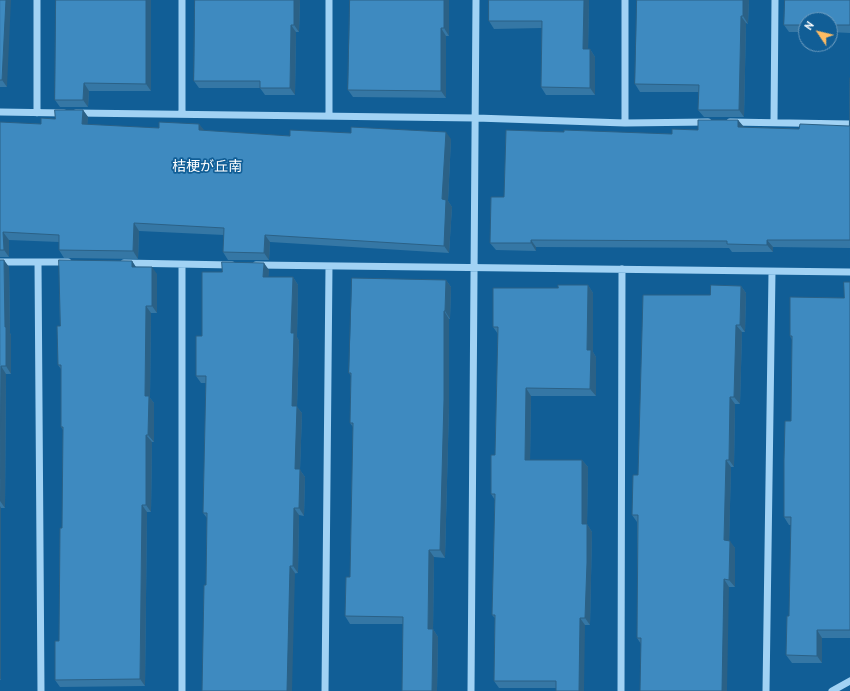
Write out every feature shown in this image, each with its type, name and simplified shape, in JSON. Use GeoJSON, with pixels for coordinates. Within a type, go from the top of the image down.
{"type":"FeatureCollection","features":[{"type":"Feature","properties":{"kind":"street"},"geometry":{"type":"LineString","coordinates":[[37,0],[37,113]]}},
{"type":"Feature","properties":{"kind":"street"},"geometry":{"type":"LineString","coordinates":[[182,0],[182,113]]}},
{"type":"Feature","properties":{"kind":"street"},"geometry":{"type":"LineString","coordinates":[[329,0],[329,116]]}},
{"type":"Feature","properties":{"kind":"street"},"geometry":{"type":"LineString","coordinates":[[471,691],[476,0]]}},
{"type":"Feature","properties":{"kind":"street"},"geometry":{"type":"LineString","coordinates":[[625,0],[625,123]]}},
{"type":"Feature","properties":{"kind":"street"},"geometry":{"type":"LineString","coordinates":[[774,122],[775,0]]}},
{"type":"Feature","properties":{"kind":"street"},"geometry":{"type":"LineString","coordinates":[[0,112],[182,113],[476,118],[625,123],[774,122],[850,124]]}},
{"type":"Feature","properties":{"kind":"street"},"geometry":{"type":"LineString","coordinates":[[0,262],[76,262]]}},
{"type":"Feature","properties":{"kind":"street"},"geometry":{"type":"LineString","coordinates":[[38,262],[41,691]]}},
{"type":"Feature","properties":{"kind":"street"},"geometry":{"type":"LineString","coordinates":[[114,263],[236,265]]}},
{"type":"Feature","properties":{"kind":"street"},"geometry":{"type":"LineString","coordinates":[[182,265],[182,691]]}},
{"type":"Feature","properties":{"kind":"street"},"geometry":{"type":"LineString","coordinates":[[252,265],[850,272]]}},
{"type":"Feature","properties":{"kind":"street"},"geometry":{"type":"LineString","coordinates":[[325,691],[329,266]]}},
{"type":"Feature","properties":{"kind":"street"},"geometry":{"type":"LineString","coordinates":[[621,691],[622,269]]}},
{"type":"Feature","properties":{"kind":"street"},"geometry":{"type":"LineString","coordinates":[[766,691],[772,272]]}},
{"type":"Feature","properties":{"kind":"street"},"geometry":{"type":"LineString","coordinates":[[832,691],[850,681]]}},
{"type":"Feature","properties":{"kind":"building"},"geometry":{"type":"Polygon","coordinates":[[[0,0],[6,0],[2,80],[0,80],[0,0]]]}},
{"type":"Feature","properties":{"kind":"building"},"geometry":{"type":"Polygon","coordinates":[[[56,0],[146,0],[146,84],[84,83],[83,100],[55,100],[56,0]]]}},
{"type":"Feature","properties":{"kind":"building"},"geometry":{"type":"Polygon","coordinates":[[[195,0],[294,0],[294,25],[291,25],[290,88],[260,88],[260,81],[194,81],[195,0]]]}},
{"type":"Feature","properties":{"kind":"building"},"geometry":{"type":"Polygon","coordinates":[[[350,0],[444,0],[444,28],[441,28],[441,91],[348,90],[350,0]]]}},
{"type":"Feature","properties":{"kind":"building"},"geometry":{"type":"Polygon","coordinates":[[[489,0],[584,0],[583,49],[590,49],[590,88],[541,87],[542,21],[489,21],[489,0]]]}},
{"type":"Feature","properties":{"kind":"building"},"geometry":{"type":"Polygon","coordinates":[[[637,0],[743,0],[743,16],[741,16],[739,110],[698,110],[699,85],[635,84],[637,0]]]}},
{"type":"Feature","properties":{"kind":"building"},"geometry":{"type":"Polygon","coordinates":[[[785,0],[850,0],[850,25],[838,25],[838,12],[798,12],[798,25],[784,25],[785,0]]]}},
{"type":"Feature","properties":{"kind":"building"},"geometry":{"type":"Polygon","coordinates":[[[850,78],[850,240],[767,240],[767,245],[727,244],[727,241],[531,240],[531,243],[490,243],[491,197],[504,197],[506,130],[564,132],[564,130],[672,134],[672,129],[698,130],[698,120],[738,120],[738,127],[799,129],[800,124],[849,126],[850,78]]]}},
{"type":"Feature","properties":{"kind":"building"},"geometry":{"type":"Polygon","coordinates":[[[55,110],[83,110],[82,124],[159,128],[159,122],[199,124],[199,130],[290,136],[290,130],[351,133],[351,127],[446,132],[442,199],[446,200],[444,246],[265,235],[264,253],[223,252],[224,228],[134,223],[133,251],[59,250],[59,235],[3,232],[4,250],[0,250],[0,122],[41,124],[41,118],[55,119],[55,110]]]}},
{"type":"Feature","properties":{"kind":"building"},"geometry":{"type":"Polygon","coordinates":[[[0,260],[4,260],[6,366],[1,366],[0,478],[0,260]]]}},
{"type":"Feature","properties":{"kind":"building"},"geometry":{"type":"Polygon","coordinates":[[[59,260],[132,261],[132,267],[152,267],[152,306],[146,306],[145,396],[149,396],[148,435],[146,435],[146,505],[142,505],[140,679],[55,680],[55,641],[59,641],[63,427],[61,427],[61,365],[58,365],[57,326],[60,326],[59,260]]]}},
{"type":"Feature","properties":{"kind":"building"},"geometry":{"type":"Polygon","coordinates":[[[222,262],[264,263],[263,277],[293,277],[291,333],[294,333],[292,406],[297,406],[295,469],[300,469],[299,508],[294,508],[293,566],[290,566],[287,691],[202,691],[207,513],[203,513],[206,376],[196,376],[196,336],[202,336],[202,272],[222,272],[222,262]]]}},
{"type":"Feature","properties":{"kind":"building"},"geometry":{"type":"Polygon","coordinates":[[[352,278],[446,280],[444,311],[444,400],[440,550],[429,550],[428,629],[433,629],[432,691],[402,691],[403,617],[345,616],[346,577],[350,577],[353,423],[350,423],[351,373],[349,373],[352,278]]]}},
{"type":"Feature","properties":{"kind":"building"},"geometry":{"type":"Polygon","coordinates":[[[844,282],[850,282],[850,630],[817,630],[817,656],[786,655],[787,616],[789,616],[791,517],[784,517],[784,460],[785,421],[791,421],[792,336],[790,336],[790,297],[844,298],[844,282]]]}},
{"type":"Feature","properties":{"kind":"building"},"geometry":{"type":"Polygon","coordinates":[[[558,285],[588,285],[587,350],[591,350],[590,389],[526,388],[525,460],[582,460],[582,524],[587,524],[587,563],[585,618],[580,618],[579,691],[556,691],[556,681],[494,681],[495,615],[492,615],[495,494],[491,494],[491,455],[495,455],[498,327],[493,327],[493,288],[558,288],[558,285]]]}},
{"type":"Feature","properties":{"kind":"building"},"geometry":{"type":"Polygon","coordinates":[[[711,285],[741,286],[740,325],[736,325],[734,397],[730,397],[729,460],[726,460],[724,540],[730,541],[729,580],[724,579],[722,691],[640,691],[641,638],[637,638],[638,515],[632,515],[633,475],[638,475],[643,295],[710,295],[711,285]]]}},
{"type":"Feature","properties":{"kind":"district","name":"桔梗が丘南"},"geometry":{"type":"Point","coordinates":[207,167]}}]}
